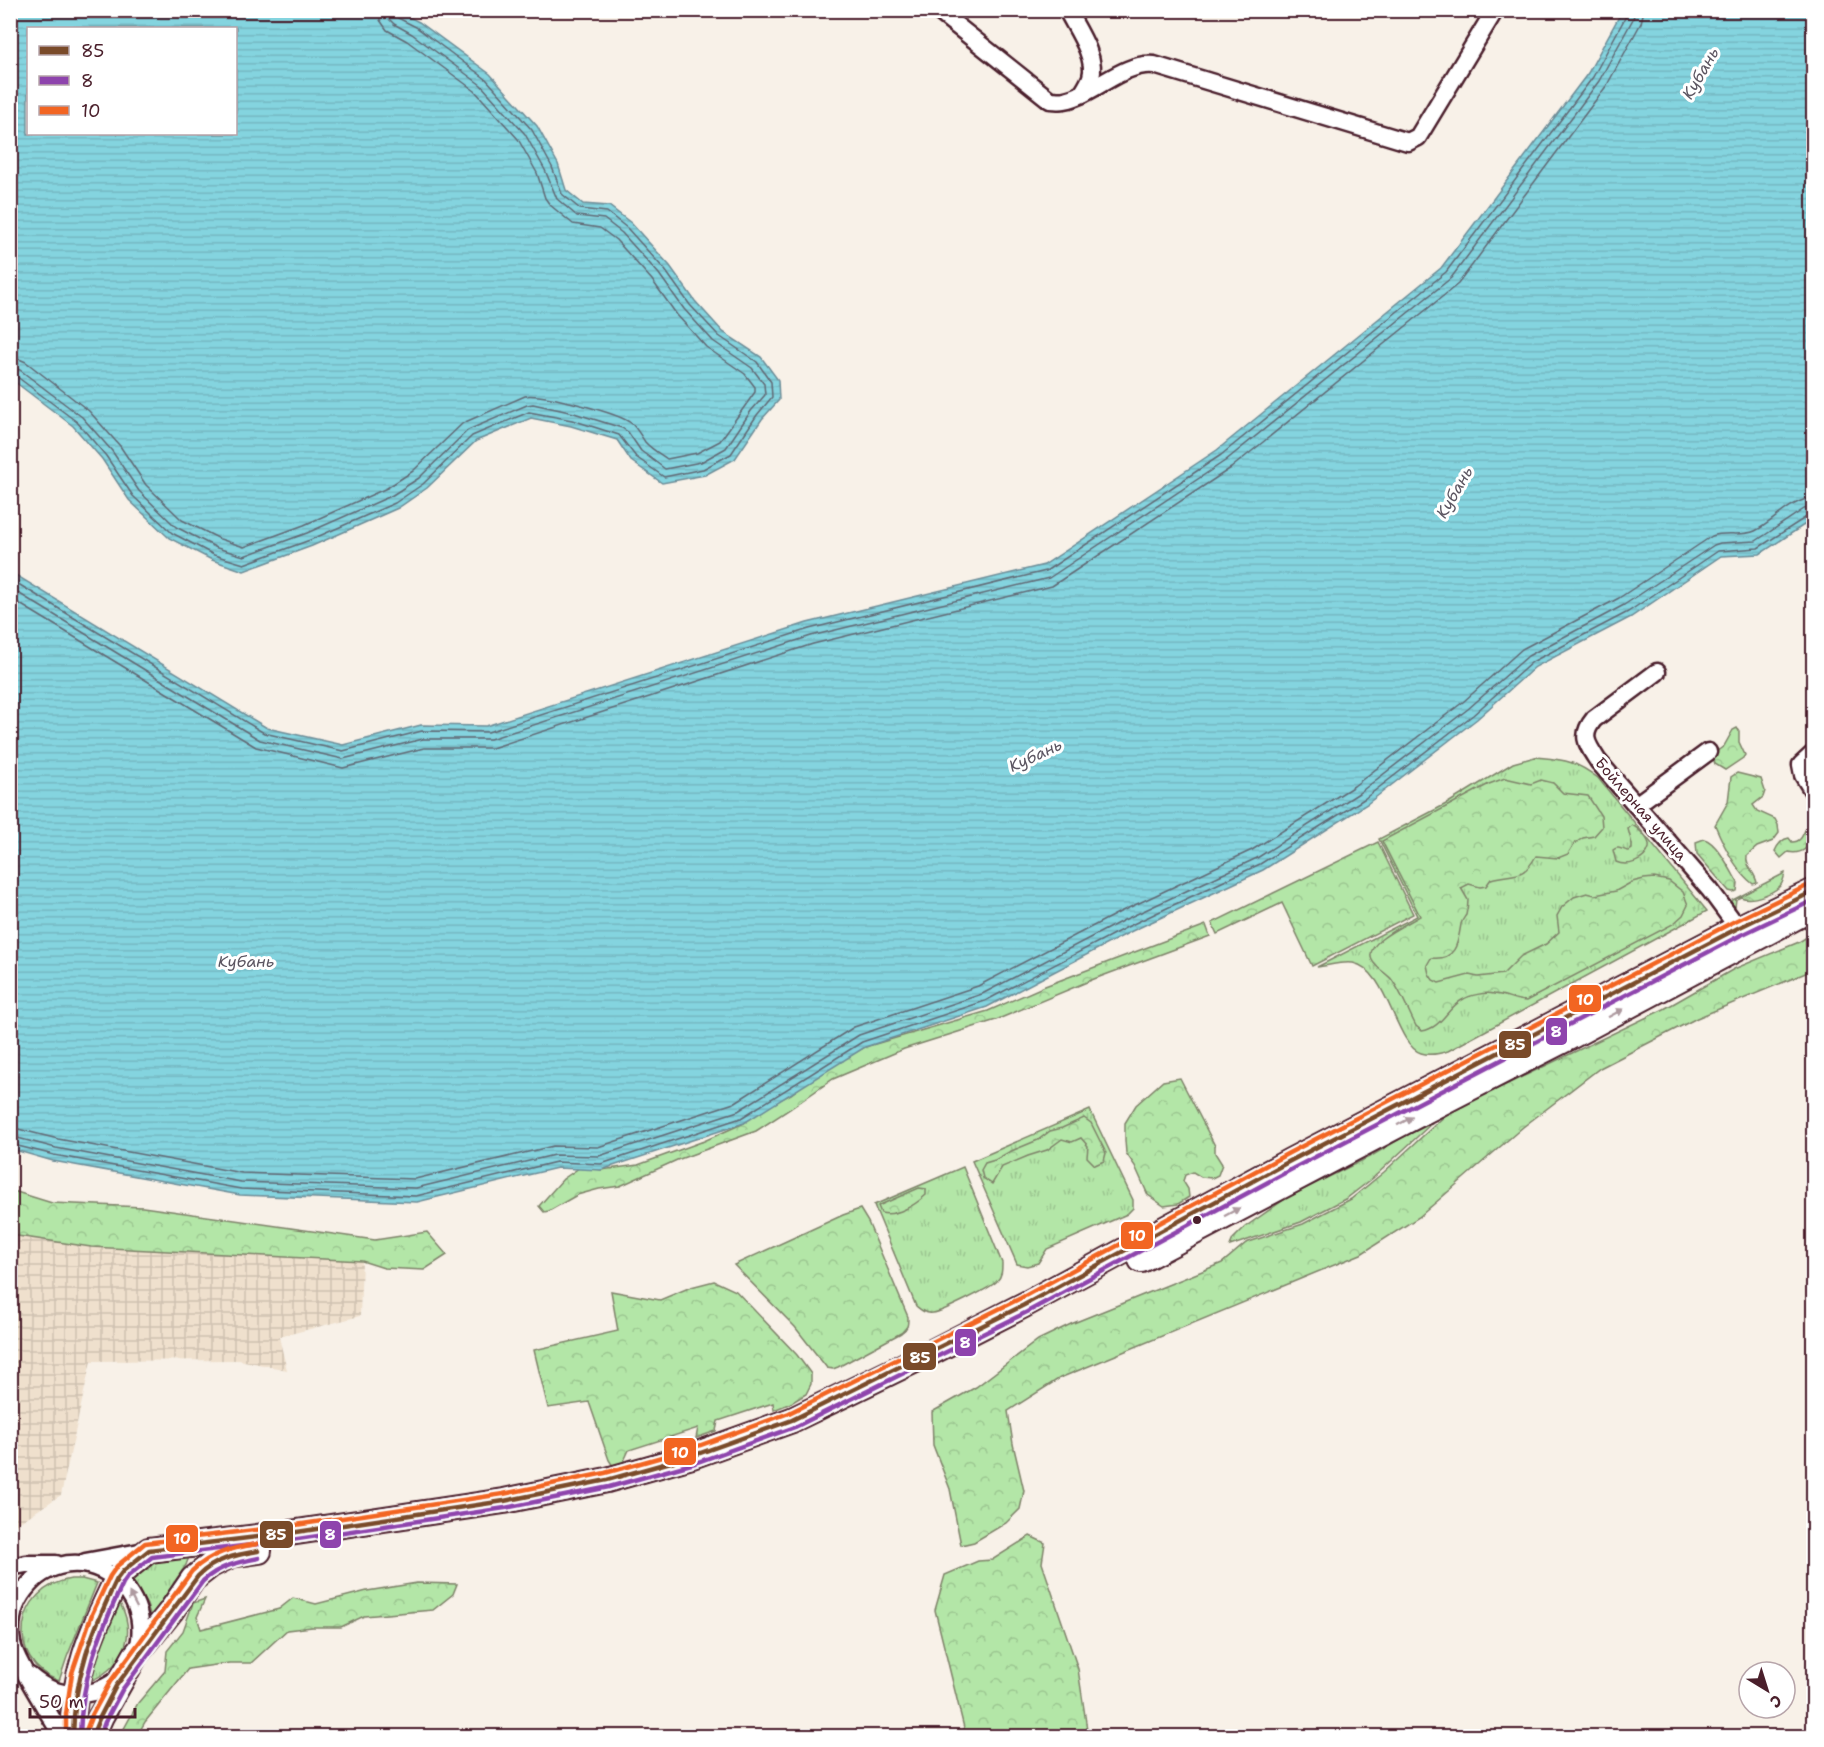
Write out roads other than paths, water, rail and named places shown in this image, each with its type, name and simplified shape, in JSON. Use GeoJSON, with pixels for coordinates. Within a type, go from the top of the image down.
{"type":"FeatureCollection","features":[{"type":"Feature","properties":{"kind":"highway"},"geometry":{"type":"LineString","coordinates":[[73,1737],[74,1695],[84,1654],[117,1579],[123,1571],[149,1550],[290,1533],[504,1501],[607,1480],[693,1456],[792,1420],[932,1353],[1290,1161],[1738,928],[1814,891]]}},
{"type":"Feature","properties":{"kind":"highway"},"geometry":{"type":"LineString","coordinates":[[92,1737],[100,1716],[130,1664],[193,1579],[211,1565],[231,1555],[507,1514],[610,1494],[697,1470],[797,1433],[1029,1319],[1814,908]]}},
{"type":"Feature","properties":{"kind":"street"},"geometry":{"type":"LineString","coordinates":[[937,10],[1050,100],[1064,100],[1082,94],[1134,68],[1144,64],[1154,65],[1408,142],[1418,137],[1495,10]]}},
{"type":"Feature","properties":{"kind":"street"},"geometry":{"type":"LineString","coordinates":[[1067,10],[1088,51],[1092,66],[1091,76],[1082,94]]}},
{"type":"Feature","properties":{"kind":"street","name":"Бойлерная улица"},"geometry":{"type":"LineString","coordinates":[[1656,672],[1594,719],[1587,727],[1586,737],[1598,761],[1710,890],[1738,928]]}},
{"type":"Feature","properties":{"kind":"street"},"geometry":{"type":"LineString","coordinates":[[1636,805],[1708,752]]}},
{"type":"Feature","properties":{"kind":"street"},"geometry":{"type":"LineString","coordinates":[[1814,753],[1801,765],[1801,770],[1814,793]]}},
{"type":"Feature","properties":{"kind":"street"},"geometry":{"type":"LineString","coordinates":[[62,1737],[16,1658],[11,1631],[17,1602],[26,1587],[39,1575],[56,1568],[149,1550]]}},
{"type":"Feature","properties":{"kind":"street"},"geometry":{"type":"LineString","coordinates":[[10,1566],[73,1564],[96,1568],[117,1579],[127,1588],[140,1618],[141,1638],[130,1664],[105,1688],[87,1694],[60,1693],[47,1688],[35,1680],[16,1658]]}},
{"type":"Feature","properties":{"kind":"water"},"geometry":{"type":"Polygon","coordinates":[[[10,11],[397,11],[419,22],[490,74],[537,126],[558,164],[566,190],[583,204],[609,206],[631,223],[670,266],[695,301],[723,332],[761,357],[778,380],[779,400],[762,419],[735,459],[705,475],[662,483],[631,461],[617,440],[571,426],[531,418],[476,441],[427,488],[398,508],[312,546],[244,571],[212,560],[169,538],[129,500],[102,459],[73,426],[11,379],[10,11]]]}},
{"type":"Feature","properties":{"kind":"water","name":"Кубань"},"geometry":{"type":"Polygon","coordinates":[[[1622,11],[1813,11],[1813,519],[1760,554],[1721,556],[1631,617],[1535,667],[1477,719],[1367,804],[1263,870],[1132,931],[987,1007],[865,1047],[744,1123],[601,1170],[557,1168],[417,1202],[240,1195],[53,1161],[11,1149],[11,572],[267,728],[343,745],[421,725],[486,726],[807,623],[1044,565],[1217,450],[1441,268],[1588,73],[1622,11]]]}}]}
